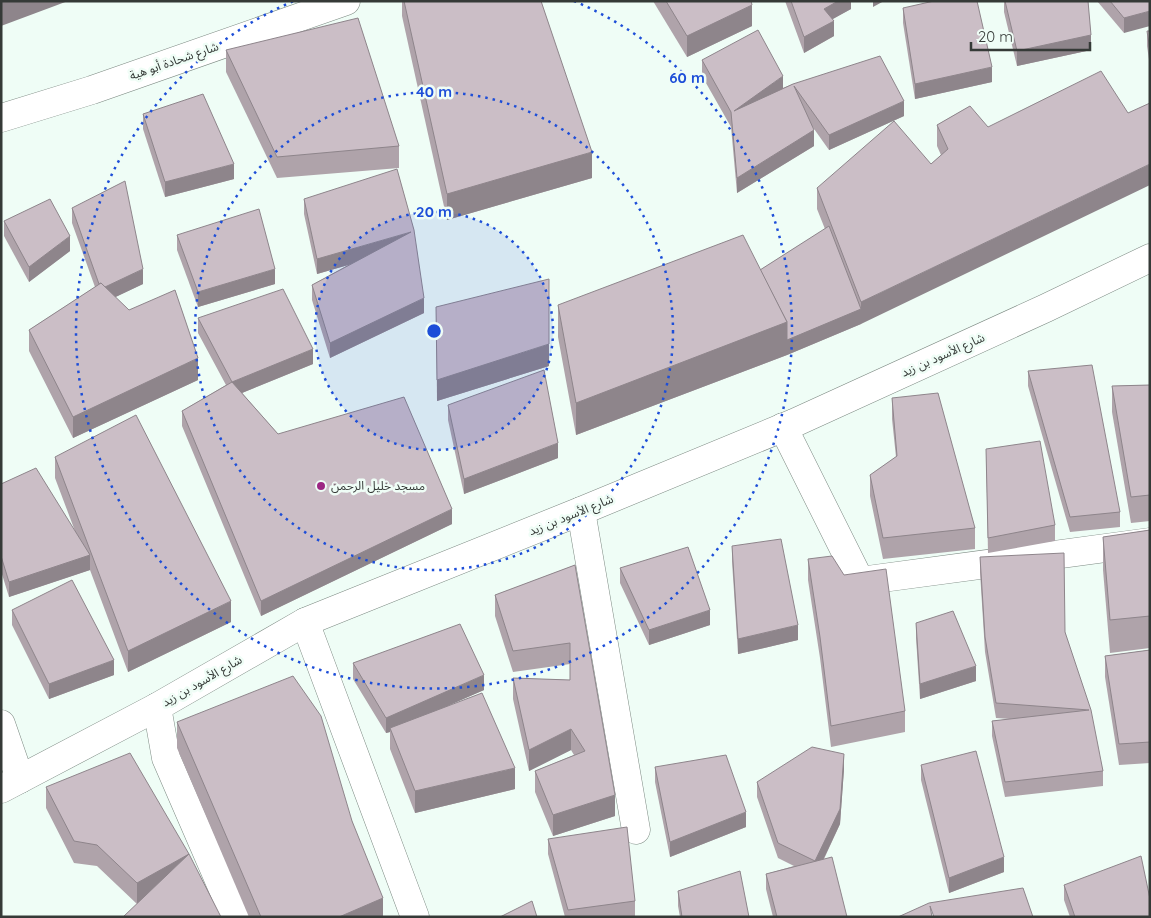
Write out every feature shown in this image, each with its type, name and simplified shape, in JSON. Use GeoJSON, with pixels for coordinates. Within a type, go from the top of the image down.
{"type":"FeatureCollection","features":[{"type":"Feature","properties":{"kind":"street","name":"شارع شحادة أبو هية"},"geometry":{"type":"LineString","coordinates":[[1,118],[92,90],[346,1]]}},
{"type":"Feature","properties":{"kind":"street","name":"شارع الأسود بن زيد"},"geometry":{"type":"LineString","coordinates":[[11,784],[157,707],[305,622],[783,427],[1046,308],[1150,258]]}},
{"type":"Feature","properties":{"kind":"street"},"geometry":{"type":"LineString","coordinates":[[783,427],[860,581],[1150,542]]}},
{"type":"Feature","properties":{"kind":"street"},"geometry":{"type":"LineString","coordinates":[[581,511],[636,830]]}},
{"type":"Feature","properties":{"kind":"street"},"geometry":{"type":"LineString","coordinates":[[305,622],[415,917]]}},
{"type":"Feature","properties":{"kind":"street"},"geometry":{"type":"LineString","coordinates":[[157,707],[166,758],[235,917]]}},
{"type":"Feature","properties":{"kind":"street"},"geometry":{"type":"LineString","coordinates":[[1,724],[11,784]]}},
{"type":"Feature","properties":{"kind":"building"},"geometry":{"type":"Polygon","coordinates":[[[404,1],[541,1],[592,152],[447,194],[404,1]]]}},
{"type":"Feature","properties":{"kind":"building"},"geometry":{"type":"Polygon","coordinates":[[[666,1],[751,1],[752,5],[687,36],[666,1]]]}},
{"type":"Feature","properties":{"kind":"building"},"geometry":{"type":"Polygon","coordinates":[[[791,1],[838,1],[824,9],[834,21],[804,37],[791,1]]]}},
{"type":"Feature","properties":{"kind":"building"},"geometry":{"type":"Polygon","coordinates":[[[934,1],[977,1],[992,67],[915,84],[903,8],[934,1]]]}},
{"type":"Feature","properties":{"kind":"building"},"geometry":{"type":"Polygon","coordinates":[[[1005,1],[1088,1],[1091,35],[1017,51],[1005,1]]]}},
{"type":"Feature","properties":{"kind":"building"},"geometry":{"type":"Polygon","coordinates":[[[1110,1],[1150,1],[1150,11],[1124,18],[1110,1]]]}},
{"type":"Feature","properties":{"kind":"building"},"geometry":{"type":"Polygon","coordinates":[[[358,18],[399,146],[277,157],[226,50],[358,18]]]}},
{"type":"Feature","properties":{"kind":"building"},"geometry":{"type":"Polygon","coordinates":[[[758,30],[783,76],[734,111],[793,84],[880,56],[904,101],[829,135],[794,86],[814,130],[737,178],[731,112],[702,60],[758,30]]]}},
{"type":"Feature","properties":{"kind":"building"},"geometry":{"type":"Polygon","coordinates":[[[1147,31],[1150,31],[1150,51],[1147,31]]]}},
{"type":"Feature","properties":{"kind":"building"},"geometry":{"type":"Polygon","coordinates":[[[1101,71],[1128,113],[1150,103],[1150,164],[861,302],[817,188],[894,121],[931,164],[948,149],[937,125],[970,106],[988,127],[1101,71]]]}},
{"type":"Feature","properties":{"kind":"building"},"geometry":{"type":"Polygon","coordinates":[[[203,94],[234,164],[165,182],[143,114],[203,94]]]}},
{"type":"Feature","properties":{"kind":"building"},"geometry":{"type":"Polygon","coordinates":[[[397,169],[414,230],[424,298],[330,343],[312,285],[411,232],[317,259],[304,199],[397,169]]]}},
{"type":"Feature","properties":{"kind":"building"},"geometry":{"type":"Polygon","coordinates":[[[125,181],[143,269],[105,287],[101,283],[99,284],[72,208],[125,181]]]}},
{"type":"Feature","properties":{"kind":"building"},"geometry":{"type":"Polygon","coordinates":[[[50,199],[70,236],[29,267],[4,221],[50,199]]]}},
{"type":"Feature","properties":{"kind":"building"},"geometry":{"type":"Polygon","coordinates":[[[259,209],[275,269],[198,292],[177,235],[259,209]]]}},
{"type":"Feature","properties":{"kind":"building"},"geometry":{"type":"Polygon","coordinates":[[[829,226],[861,309],[787,340],[787,322],[760,270],[829,226]]]}},
{"type":"Feature","properties":{"kind":"building"},"geometry":{"type":"Polygon","coordinates":[[[743,235],[787,322],[576,403],[558,305],[743,235]]]}},
{"type":"Feature","properties":{"kind":"building"},"geometry":{"type":"Polygon","coordinates":[[[549,279],[549,344],[437,380],[436,307],[549,279]]]}},
{"type":"Feature","properties":{"kind":"building"},"geometry":{"type":"Polygon","coordinates":[[[101,283],[129,310],[175,290],[198,358],[73,417],[29,330],[101,283]]]}},
{"type":"Feature","properties":{"kind":"building"},"geometry":{"type":"Polygon","coordinates":[[[283,289],[313,349],[232,382],[198,318],[283,289]]]}},
{"type":"Feature","properties":{"kind":"building"},"geometry":{"type":"Polygon","coordinates":[[[1092,365],[1120,512],[1070,517],[1028,371],[1092,365]]]}},
{"type":"Feature","properties":{"kind":"building"},"geometry":{"type":"Polygon","coordinates":[[[544,370],[558,443],[464,479],[448,405],[544,370]]]}},
{"type":"Feature","properties":{"kind":"building","name":"مسجد خليل الرحمن"},"geometry":{"type":"Polygon","coordinates":[[[232,382],[278,434],[404,397],[452,509],[261,601],[182,411],[232,382]]]}},
{"type":"Feature","properties":{"kind":"building"},"geometry":{"type":"Polygon","coordinates":[[[1150,385],[1150,495],[1131,497],[1112,386],[1150,385]]]}},
{"type":"Feature","properties":{"kind":"building"},"geometry":{"type":"Polygon","coordinates":[[[938,393],[975,528],[883,538],[870,475],[897,456],[892,398],[938,393]]]}},
{"type":"Feature","properties":{"kind":"building"},"geometry":{"type":"Polygon","coordinates":[[[136,415],[231,601],[128,651],[55,457],[136,415]]]}},
{"type":"Feature","properties":{"kind":"building"},"geometry":{"type":"Polygon","coordinates":[[[1040,441],[1055,525],[988,538],[986,449],[1040,441]]]}},
{"type":"Feature","properties":{"kind":"building"},"geometry":{"type":"Polygon","coordinates":[[[36,468],[90,555],[9,582],[1,556],[1,484],[36,468]]]}},
{"type":"Feature","properties":{"kind":"building"},"geometry":{"type":"Polygon","coordinates":[[[1150,530],[1150,616],[1110,620],[1103,537],[1150,530]]]}},
{"type":"Feature","properties":{"kind":"building"},"geometry":{"type":"Polygon","coordinates":[[[781,539],[798,625],[738,639],[732,546],[781,539]]]}},
{"type":"Feature","properties":{"kind":"building"},"geometry":{"type":"Polygon","coordinates":[[[688,547],[710,610],[649,630],[620,568],[688,547]]]}},
{"type":"Feature","properties":{"kind":"building"},"geometry":{"type":"Polygon","coordinates":[[[1064,553],[1065,632],[1091,710],[1103,771],[1005,782],[992,721],[1089,710],[996,703],[985,637],[980,557],[1064,553]]]}},
{"type":"Feature","properties":{"kind":"building"},"geometry":{"type":"Polygon","coordinates":[[[832,556],[844,575],[886,569],[905,711],[831,726],[808,559],[832,556]]]}},
{"type":"Feature","properties":{"kind":"building"},"geometry":{"type":"Polygon","coordinates":[[[575,565],[615,795],[553,815],[535,771],[585,751],[571,729],[529,750],[513,678],[570,680],[570,643],[513,651],[495,595],[575,565]]]}},
{"type":"Feature","properties":{"kind":"building"},"geometry":{"type":"Polygon","coordinates":[[[72,580],[114,660],[49,684],[12,610],[72,580]]]}},
{"type":"Feature","properties":{"kind":"building"},"geometry":{"type":"Polygon","coordinates":[[[953,611],[976,666],[920,684],[916,623],[953,611]]]}},
{"type":"Feature","properties":{"kind":"building"},"geometry":{"type":"Polygon","coordinates":[[[460,624],[484,675],[386,718],[353,663],[460,624]]]}},
{"type":"Feature","properties":{"kind":"building"},"geometry":{"type":"Polygon","coordinates":[[[1150,650],[1150,742],[1119,744],[1105,656],[1150,650]]]}},
{"type":"Feature","properties":{"kind":"building"},"geometry":{"type":"Polygon","coordinates":[[[293,676],[321,716],[352,821],[383,898],[339,917],[261,917],[177,722],[293,676]]]}},
{"type":"Feature","properties":{"kind":"building"},"geometry":{"type":"Polygon","coordinates":[[[482,693],[515,768],[415,791],[390,728],[482,693]]]}},
{"type":"Feature","properties":{"kind":"building"},"geometry":{"type":"Polygon","coordinates":[[[812,747],[844,754],[840,809],[815,861],[778,843],[757,782],[812,747]]]}},
{"type":"Feature","properties":{"kind":"building"},"geometry":{"type":"Polygon","coordinates":[[[976,751],[1004,857],[949,878],[921,765],[976,751]]]}},
{"type":"Feature","properties":{"kind":"building"},"geometry":{"type":"Polygon","coordinates":[[[130,753],[189,854],[137,883],[97,845],[74,841],[46,787],[130,753]]]}},
{"type":"Feature","properties":{"kind":"building"},"geometry":{"type":"Polygon","coordinates":[[[726,755],[746,812],[670,842],[655,767],[726,755]]]}},
{"type":"Feature","properties":{"kind":"building"},"geometry":{"type":"Polygon","coordinates":[[[627,827],[635,901],[568,910],[548,839],[627,827]]]}},
{"type":"Feature","properties":{"kind":"building"},"geometry":{"type":"Polygon","coordinates":[[[189,854],[221,917],[123,917],[189,854]]]}},
{"type":"Feature","properties":{"kind":"building"},"geometry":{"type":"Polygon","coordinates":[[[1141,856],[1150,899],[1150,917],[1075,917],[1064,885],[1141,856]]]}},
{"type":"Feature","properties":{"kind":"building"},"geometry":{"type":"Polygon","coordinates":[[[832,857],[847,917],[777,917],[766,874],[832,857]]]}},
{"type":"Feature","properties":{"kind":"building"},"geometry":{"type":"Polygon","coordinates":[[[740,871],[749,917],[682,917],[678,891],[740,871]]]}},
{"type":"Feature","properties":{"kind":"building"},"geometry":{"type":"Polygon","coordinates":[[[1023,888],[1033,917],[934,917],[930,906],[932,917],[898,917],[929,903],[1023,888]]]}},
{"type":"Feature","properties":{"kind":"building"},"geometry":{"type":"Polygon","coordinates":[[[532,901],[537,917],[500,917],[532,901]]]}},
{"type":"Feature","properties":{"kind":"place","name":"مسجد خليل الرحمن"},"geometry":{"type":"Point","coordinates":[321,486]}}]}
